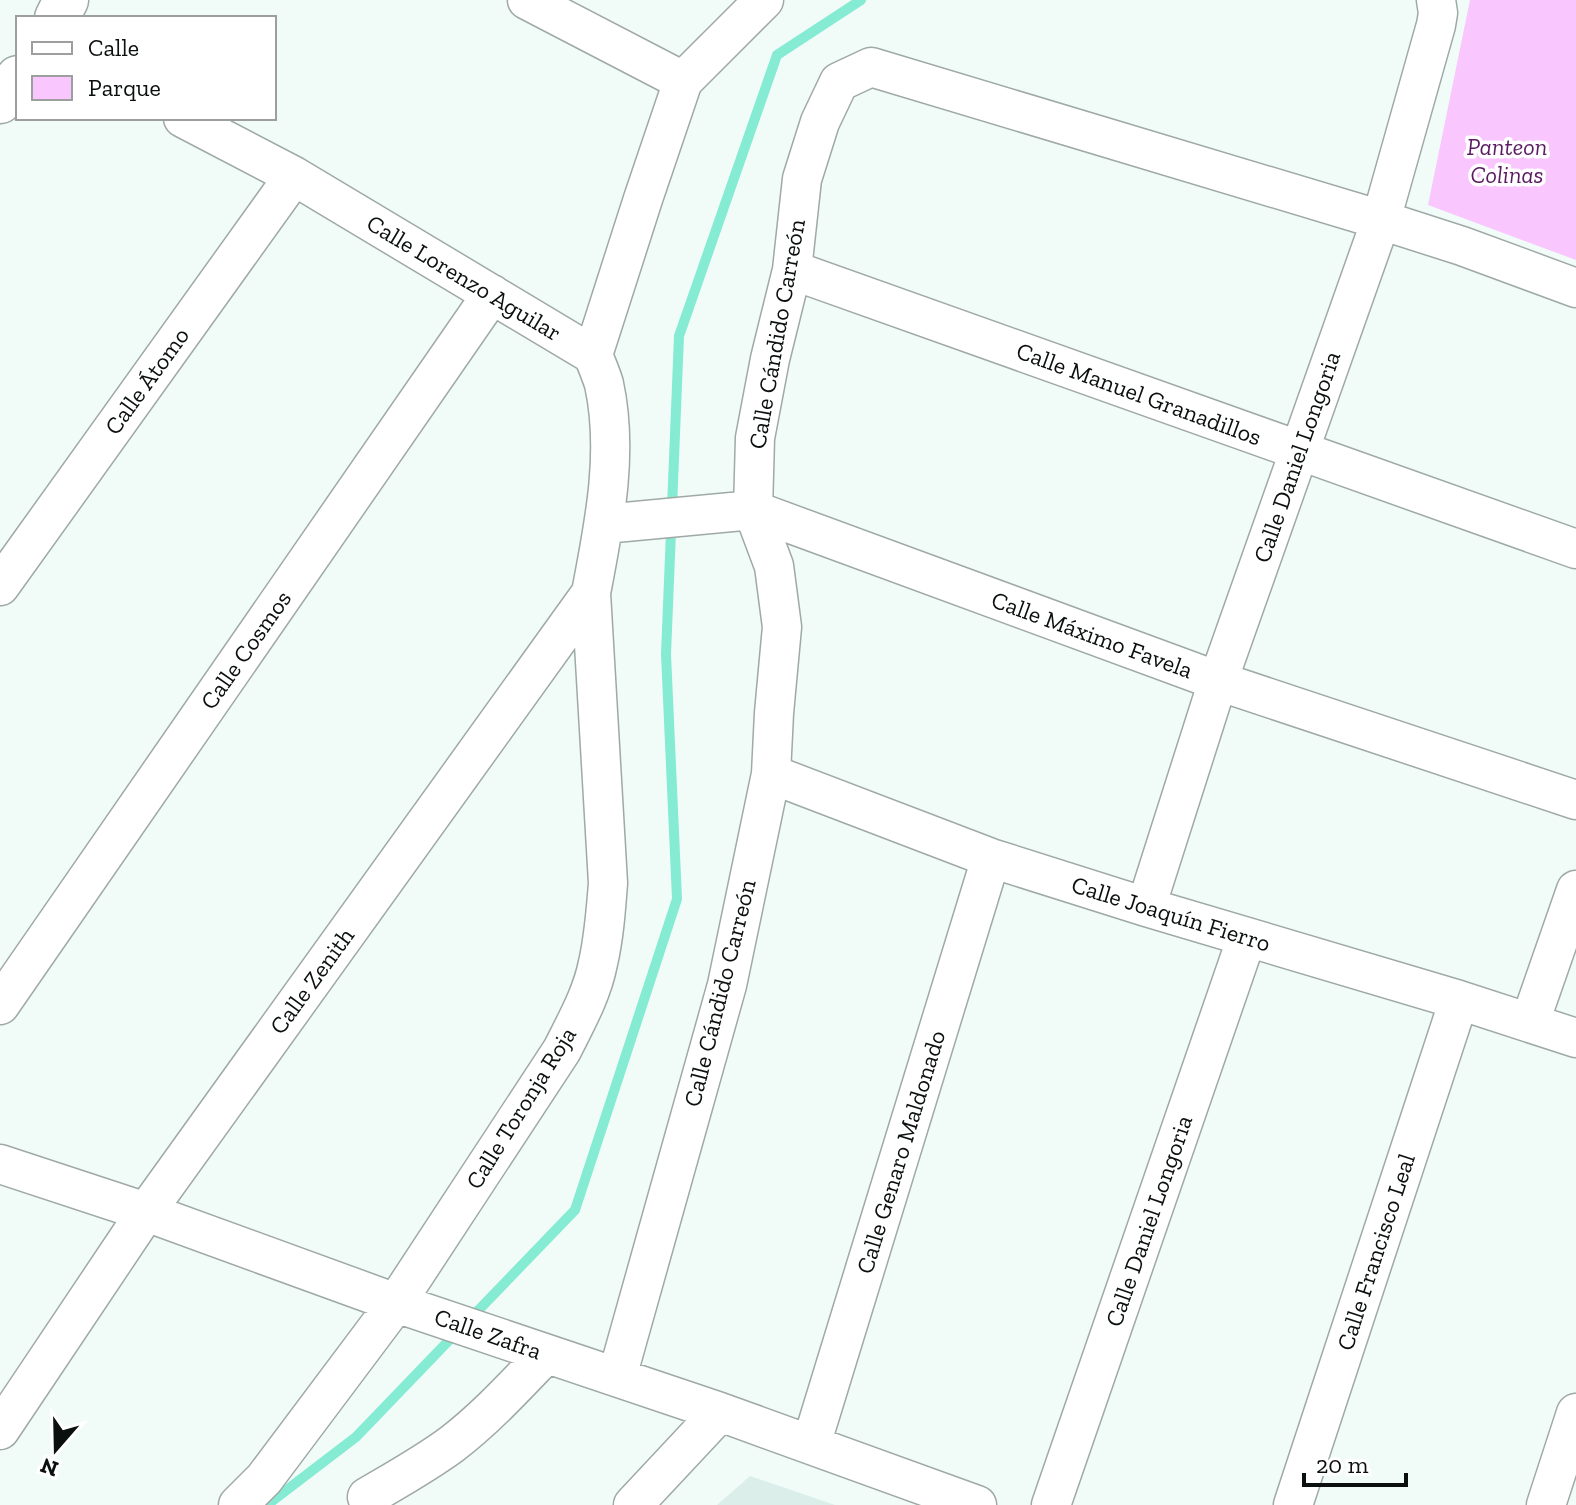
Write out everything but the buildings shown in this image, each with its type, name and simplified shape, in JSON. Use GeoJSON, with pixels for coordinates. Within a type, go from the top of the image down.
{"type":"FeatureCollection","features":[{"type":"Feature","properties":{"kind":"street"},"geometry":{"type":"LineString","coordinates":[[527,0],[683,81]]}},
{"type":"Feature","properties":{"kind":"street"},"geometry":{"type":"LineString","coordinates":[[604,524],[611,456],[603,382],[593,355],[683,81],[764,0]]}},
{"type":"Feature","properties":{"kind":"street","name":"Calle Daniel Longoria"},"geometry":{"type":"LineString","coordinates":[[1146,907],[1218,681],[1381,220],[1436,25],[1437,2]]}},
{"type":"Feature","properties":{"kind":"street","name":"Calle Cándido Carreón"},"geometry":{"type":"LineString","coordinates":[[617,1377],[727,985],[771,774],[782,627],[774,566],[736,512],[792,270],[802,179],[820,122],[839,82],[871,67],[1381,220],[1576,288]]}},
{"type":"Feature","properties":{"kind":"street"},"geometry":{"type":"LineString","coordinates":[[0,101],[16,81]]}},
{"type":"Feature","properties":{"kind":"street","name":"Calle Lorenzo Aguilar"},"geometry":{"type":"LineString","coordinates":[[187,120],[294,176],[593,355]]}},
{"type":"Feature","properties":{"kind":"street","name":"Calle Átomo"},"geometry":{"type":"LineString","coordinates":[[0,586],[294,176]]}},
{"type":"Feature","properties":{"kind":"street","name":"Calle Manuel Granadillos"},"geometry":{"type":"LineString","coordinates":[[792,270],[1576,549]]}},
{"type":"Feature","properties":{"kind":"street","name":"Calle Cosmos"},"geometry":{"type":"LineString","coordinates":[[0,1005],[492,294]]}},
{"type":"Feature","properties":{"kind":"street","name":"Calle Máximo Favela"},"geometry":{"type":"LineString","coordinates":[[604,524],[736,512],[1218,681],[1576,800]]}},
{"type":"Feature","properties":{"kind":"street","name":"Calle Zenith"},"geometry":{"type":"LineString","coordinates":[[0,1430],[146,1212],[591,593],[604,524]]}},
{"type":"Feature","properties":{"kind":"street","name":"Calle Toronja Roja"},"geometry":{"type":"LineString","coordinates":[[238,1505],[264,1479],[396,1303],[562,1050],[584,1005],[598,966],[606,924],[608,883],[591,593]]}},
{"type":"Feature","properties":{"kind":"street","name":"Calle Joaquín Fierro"},"geometry":{"type":"LineString","coordinates":[[771,774],[991,858],[1576,1038]]}},
{"type":"Feature","properties":{"kind":"street","name":"Calle Genaro Maldonado"},"geometry":{"type":"LineString","coordinates":[[811,1445],[991,858]]}},
{"type":"Feature","properties":{"kind":"street"},"geometry":{"type":"LineString","coordinates":[[1530,1022],[1576,890]]}},
{"type":"Feature","properties":{"kind":"street","name":"Calle Daniel Longoria"},"geometry":{"type":"LineString","coordinates":[[1051,1505],[1247,937]]}},
{"type":"Feature","properties":{"kind":"street","name":"Calle Francisco Leal"},"geometry":{"type":"LineString","coordinates":[[1293,1505],[1459,1000]]}},
{"type":"Feature","properties":{"kind":"street","name":"Calle Zafra"},"geometry":{"type":"LineString","coordinates":[[0,1164],[146,1212],[396,1303],[720,1412],[977,1505]]}},
{"type":"Feature","properties":{"kind":"street"},"geometry":{"type":"LineString","coordinates":[[367,1497],[451,1445],[480,1420],[538,1351]]}},
{"type":"Feature","properties":{"kind":"street"},"geometry":{"type":"LineString","coordinates":[[633,1505],[720,1412]]}},
{"type":"Feature","properties":{"kind":"street"},"geometry":{"type":"LineString","coordinates":[[1546,1505],[1576,1413]]}},
{"type":"Feature","properties":{"kind":"shaded area"},"geometry":{"type":"Polygon","coordinates":[[[750,1476],[835,1505],[717,1505],[750,1476]]]}},
{"type":"Feature","properties":{"kind":"green space","name":"Panteon Colinas"},"geometry":{"type":"Polygon","coordinates":[[[1470,0],[1576,0],[1576,260],[1428,205],[1470,0]]]}},
{"type":"Feature","properties":{"kind":"waterway"},"geometry":{"type":"LineString","coordinates":[[468,1321],[575,1210],[677,899],[666,654],[679,336],[777,55],[861,0]]}},
{"type":"Feature","properties":{"kind":"waterway"},"geometry":{"type":"LineString","coordinates":[[267,1505],[356,1437],[457,1332]]}}]}
